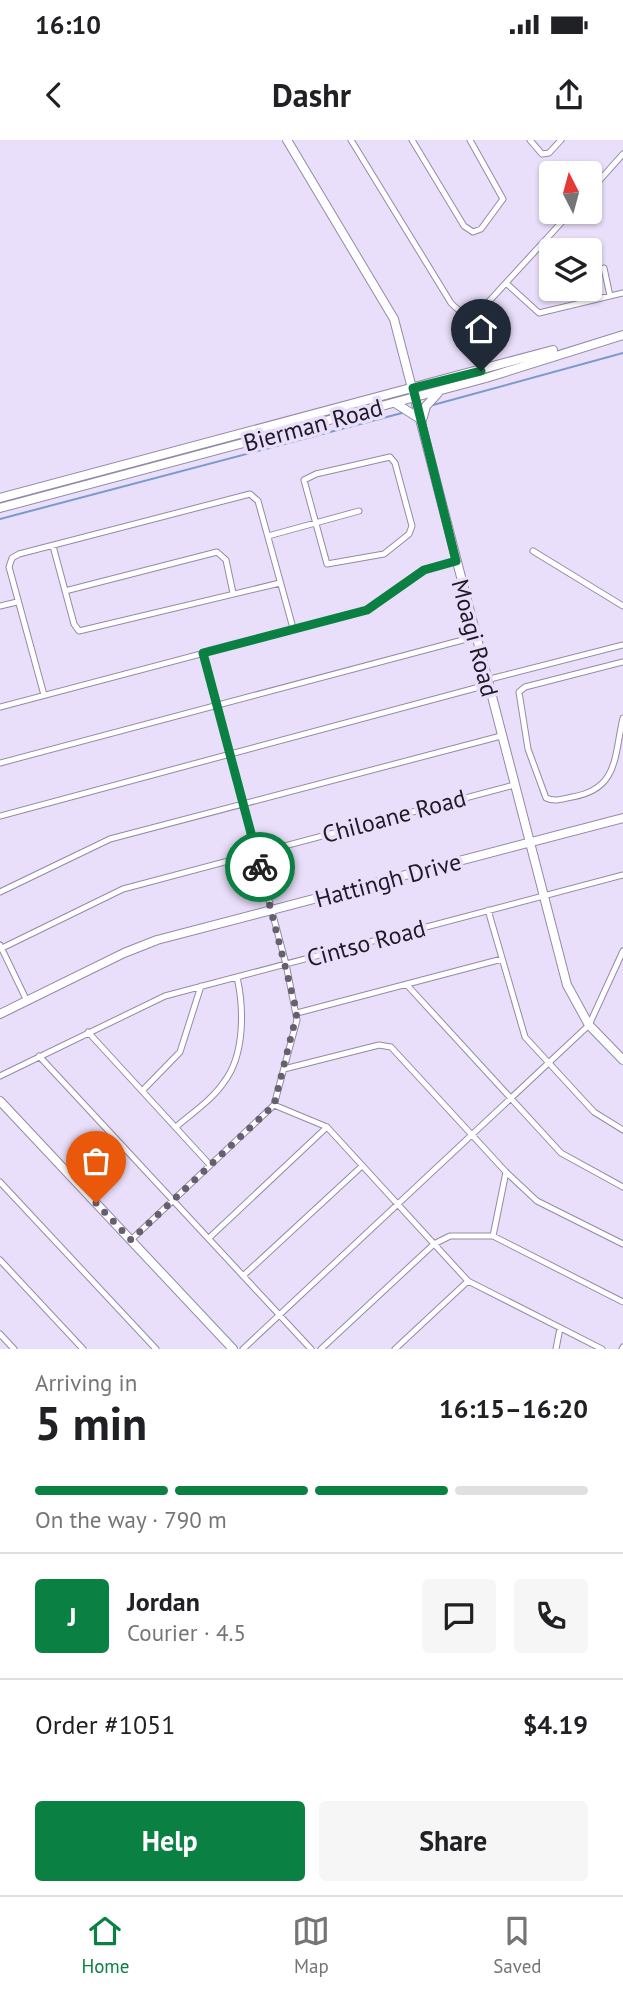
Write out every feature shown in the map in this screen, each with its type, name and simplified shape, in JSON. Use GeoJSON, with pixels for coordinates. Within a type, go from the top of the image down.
{"type":"FeatureCollection","features":[{"type":"Feature","properties":{"kind":"street","name":"Moagi Road"},"geometry":{"type":"LineString","coordinates":[[287,140],[387,303],[416,397],[474,637],[567,985],[589,1025],[623,1060]]}},
{"type":"Feature","properties":{"kind":"street"},"geometry":{"type":"LineString","coordinates":[[351,140],[457,310],[469,315],[475,313],[506,283],[560,224]]}},
{"type":"Feature","properties":{"kind":"street"},"geometry":{"type":"LineString","coordinates":[[412,140],[464,226],[473,232],[481,229],[503,199],[470,140]]}},
{"type":"Feature","properties":{"kind":"street"},"geometry":{"type":"LineString","coordinates":[[530,140],[542,154],[549,153],[561,140]]}},
{"type":"Feature","properties":{"kind":"street"},"geometry":{"type":"LineString","coordinates":[[602,178],[622,157]]}},
{"type":"Feature","properties":{"kind":"street"},"geometry":{"type":"LineString","coordinates":[[604,268],[610,296]]}},
{"type":"Feature","properties":{"kind":"street"},"geometry":{"type":"LineString","coordinates":[[506,283],[540,313],[623,293]]}},
{"type":"Feature","properties":{"kind":"street","name":"Bierman Road"},"geometry":{"type":"LineString","coordinates":[[0,498],[623,333]]}},
{"type":"Feature","properties":{"kind":"street","name":"Bierman Road"},"geometry":{"type":"LineString","coordinates":[[0,508],[440,391],[623,333]]}},
{"type":"Feature","properties":{"kind":"street"},"geometry":{"type":"LineString","coordinates":[[409,372],[431,384]]}},
{"type":"Feature","properties":{"kind":"street"},"geometry":{"type":"LineString","coordinates":[[395,403],[422,421],[426,406],[440,391]]}},
{"type":"Feature","properties":{"kind":"street"},"geometry":{"type":"LineString","coordinates":[[393,458],[412,526],[406,537],[384,554],[330,566],[325,562],[314,523],[304,483],[306,478],[369,460],[393,458]]}},
{"type":"Feature","properties":{"kind":"street"},"geometry":{"type":"LineString","coordinates":[[44,695],[17,602],[10,561],[19,554],[246,494],[254,495],[258,501],[293,628]]}},
{"type":"Feature","properties":{"kind":"street"},"geometry":{"type":"LineString","coordinates":[[268,536],[359,511]]}},
{"type":"Feature","properties":{"kind":"street"},"geometry":{"type":"LineString","coordinates":[[53,545],[74,624],[83,632],[280,583]]}},
{"type":"Feature","properties":{"kind":"street"},"geometry":{"type":"LineString","coordinates":[[533,551],[623,606]]}},
{"type":"Feature","properties":{"kind":"street"},"geometry":{"type":"LineString","coordinates":[[65,591],[218,552],[226,560],[233,593]]}},
{"type":"Feature","properties":{"kind":"street"},"geometry":{"type":"LineString","coordinates":[[0,707],[367,610],[424,570],[456,561]]}},
{"type":"Feature","properties":{"kind":"street"},"geometry":{"type":"LineString","coordinates":[[0,606],[17,602]]}},
{"type":"Feature","properties":{"kind":"street"},"geometry":{"type":"LineString","coordinates":[[0,763],[474,637]]}},
{"type":"Feature","properties":{"kind":"street"},"geometry":{"type":"LineString","coordinates":[[0,816],[623,645]]}},
{"type":"Feature","properties":{"kind":"street"},"geometry":{"type":"LineString","coordinates":[[131,1240],[274,1105],[297,1013],[203,653]]}},
{"type":"Feature","properties":{"kind":"street"},"geometry":{"type":"LineString","coordinates":[[623,662],[525,687],[519,692],[528,749],[546,798],[555,800],[579,796],[603,786],[610,776],[623,718]]}},
{"type":"Feature","properties":{"kind":"street"},"geometry":{"type":"LineString","coordinates":[[0,892],[110,839],[501,736]]}},
{"type":"Feature","properties":{"kind":"street","name":"Chiloane Road"},"geometry":{"type":"LineString","coordinates":[[0,947],[123,889],[514,785]]}},
{"type":"Feature","properties":{"kind":"street","name":"Hattingh Drive"},"geometry":{"type":"LineString","coordinates":[[0,1014],[142,946],[623,817]]}},
{"type":"Feature","properties":{"kind":"street","name":"Cintso Road"},"geometry":{"type":"LineString","coordinates":[[0,1076],[149,1003],[201,986],[623,875]]}},
{"type":"Feature","properties":{"kind":"street"},"geometry":{"type":"LineString","coordinates":[[488,910],[522,1030],[549,1065],[594,1112],[623,1129]]}},
{"type":"Feature","properties":{"kind":"street"},"geometry":{"type":"LineString","coordinates":[[0,947],[27,1001]]}},
{"type":"Feature","properties":{"kind":"street"},"geometry":{"type":"LineString","coordinates":[[243,1349],[589,1025],[623,951]]}},
{"type":"Feature","properties":{"kind":"street"},"geometry":{"type":"LineString","coordinates":[[297,1013],[502,959]]}},
{"type":"Feature","properties":{"kind":"street"},"geometry":{"type":"LineString","coordinates":[[176,1128],[218,1090],[229,1075],[243,1017],[237,976]]}},
{"type":"Feature","properties":{"kind":"street"},"geometry":{"type":"LineString","coordinates":[[407,985],[561,1153],[623,1187]]}},
{"type":"Feature","properties":{"kind":"street"},"geometry":{"type":"LineString","coordinates":[[142,1091],[180,1052],[201,986]]}},
{"type":"Feature","properties":{"kind":"street"},"geometry":{"type":"LineString","coordinates":[[88,1032],[210,1166]]}},
{"type":"Feature","properties":{"kind":"street"},"geometry":{"type":"LineString","coordinates":[[284,1069],[388,1045],[506,1172],[540,1202],[623,1244]]}},
{"type":"Feature","properties":{"kind":"street"},"geometry":{"type":"LineString","coordinates":[[40,1056],[312,1349]]}},
{"type":"Feature","properties":{"kind":"street"},"geometry":{"type":"LineString","coordinates":[[0,1101],[233,1349]]}},
{"type":"Feature","properties":{"kind":"street"},"geometry":{"type":"LineString","coordinates":[[274,1105],[327,1127],[468,1281],[602,1349]]}},
{"type":"Feature","properties":{"kind":"street"},"geometry":{"type":"LineString","coordinates":[[209,1238],[327,1127]]}},
{"type":"Feature","properties":{"kind":"street"},"geometry":{"type":"LineString","coordinates":[[243,1276],[362,1166]]}},
{"type":"Feature","properties":{"kind":"street"},"geometry":{"type":"LineString","coordinates":[[493,1236],[506,1172]]}},
{"type":"Feature","properties":{"kind":"street"},"geometry":{"type":"LineString","coordinates":[[0,1182],[156,1349]]}},
{"type":"Feature","properties":{"kind":"street"},"geometry":{"type":"LineString","coordinates":[[321,1349],[434,1244],[450,1236],[493,1236],[623,1302]]}},
{"type":"Feature","properties":{"kind":"street"},"geometry":{"type":"LineString","coordinates":[[0,1260],[83,1349]]}},
{"type":"Feature","properties":{"kind":"street"},"geometry":{"type":"LineString","coordinates":[[395,1349],[468,1281]]}},
{"type":"Feature","properties":{"kind":"street"},"geometry":{"type":"LineString","coordinates":[[556,1349],[560,1328]]}},
{"type":"Feature","properties":{"kind":"street"},"geometry":{"type":"LineString","coordinates":[[0,1334],[14,1349]]}},
{"type":"Feature","properties":{"kind":"waterway"},"geometry":{"type":"LineString","coordinates":[[433,405],[623,353]]}},
{"type":"Feature","properties":{"kind":"waterway"},"geometry":{"type":"LineString","coordinates":[[0,519],[402,413]]}},
{"type":"Feature","properties":{"kind":"way so far"},"geometry":{"type":"LineString","coordinates":[[96,1203],[131,1240],[274,1105],[297,1013],[260,867]]}},
{"type":"Feature","properties":{"kind":"route"},"geometry":{"type":"LineString","coordinates":[[260,867],[203,653],[367,610],[424,570],[456,561],[413,388],[481,371]]}}]}
